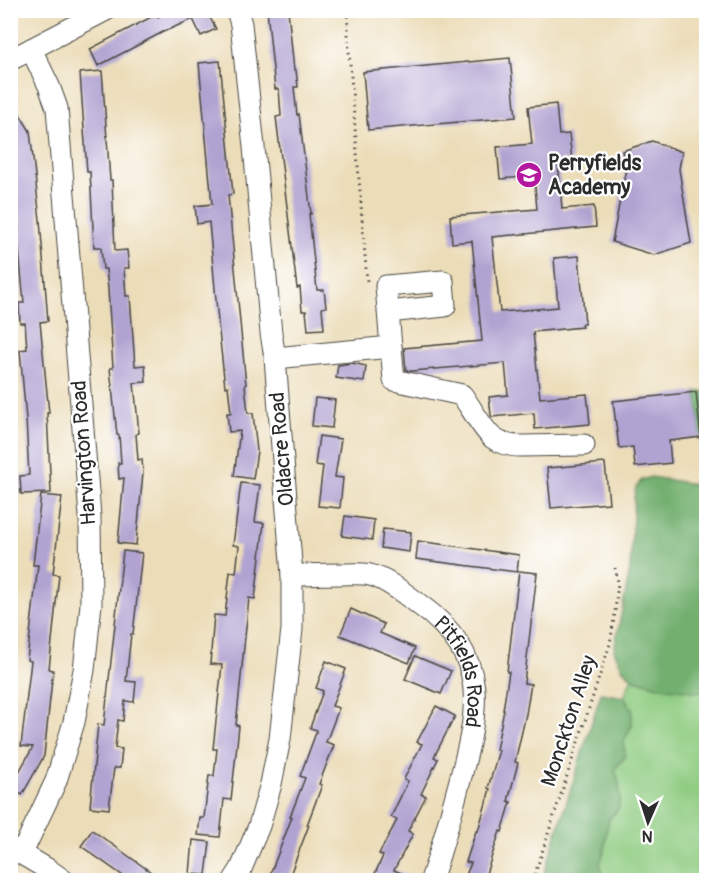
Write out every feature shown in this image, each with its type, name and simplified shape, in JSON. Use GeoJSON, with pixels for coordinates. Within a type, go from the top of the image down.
{"type":"FeatureCollection","features":[{"type":"Feature","properties":{"kind":"street"},"geometry":{"type":"LineString","coordinates":[[10,60],[106,10]]}},
{"type":"Feature","properties":{"kind":"street","name":"Oldacre Road"},"geometry":{"type":"LineString","coordinates":[[234,880],[259,826],[271,784],[280,739],[292,629],[292,575],[275,358],[241,24],[237,10]]}},
{"type":"Feature","properties":{"kind":"street","name":"Harvington Road"},"geometry":{"type":"LineString","coordinates":[[16,850],[56,781],[74,722],[84,670],[91,604],[90,516],[57,108],[31,48]]}},
{"type":"Feature","properties":{"kind":"street"},"geometry":{"type":"LineString","coordinates":[[388,312],[394,380],[462,395],[489,434],[498,441],[511,446],[584,445]]}},
{"type":"Feature","properties":{"kind":"street"},"geometry":{"type":"LineString","coordinates":[[275,358],[391,347]]}},
{"type":"Feature","properties":{"kind":"street","name":"Pitfields Road"},"geometry":{"type":"LineString","coordinates":[[292,575],[370,575],[399,590],[435,616],[456,638],[468,658],[474,681],[476,706],[472,733],[440,856],[431,880]]}},
{"type":"Feature","properties":{"kind":"street"},"geometry":{"type":"LineString","coordinates":[[16,850],[63,880]]}},
{"type":"Feature","properties":{"kind":"path"},"geometry":{"type":"LineString","coordinates":[[348,10],[348,38],[368,289]]}},
{"type":"Feature","properties":{"kind":"path","name":"Monckton Alley"},"geometry":{"type":"LineString","coordinates":[[533,880],[610,644],[618,582],[615,568]]}},
{"type":"Feature","properties":{"kind":"green space"},"geometry":{"type":"Polygon","coordinates":[[[706,391],[706,486],[696,392],[706,391]]]}},
{"type":"Feature","properties":{"kind":"green space"},"geometry":{"type":"Polygon","coordinates":[[[651,477],[706,486],[706,693],[661,687],[632,678],[622,668],[614,650],[630,570],[636,487],[642,480],[651,477]]]}},
{"type":"Feature","properties":{"kind":"green space"},"geometry":{"type":"Polygon","coordinates":[[[633,674],[706,684],[706,880],[553,880],[633,674]]]}},
{"type":"Feature","properties":{"kind":"green space"},"geometry":{"type":"Polygon","coordinates":[[[601,693],[624,697],[632,709],[632,725],[624,741],[625,757],[615,769],[620,799],[618,810],[609,819],[605,849],[600,864],[603,875],[601,880],[542,880],[601,693]]]}},
{"type":"Feature","properties":{"kind":"building"},"geometry":{"type":"Polygon","coordinates":[[[171,10],[210,10],[207,12],[216,29],[201,36],[193,19],[98,66],[90,49],[157,14],[158,17],[171,10]]]}},
{"type":"Feature","properties":{"kind":"building"},"geometry":{"type":"Polygon","coordinates":[[[267,10],[288,10],[298,87],[294,87],[311,214],[309,214],[317,290],[324,290],[326,307],[322,308],[324,329],[308,330],[306,311],[302,311],[300,287],[297,288],[276,117],[281,116],[279,89],[275,89],[267,10]]]}},
{"type":"Feature","properties":{"kind":"building"},"geometry":{"type":"Polygon","coordinates":[[[510,58],[516,117],[368,130],[363,72],[510,58]]]}},
{"type":"Feature","properties":{"kind":"building"},"geometry":{"type":"Polygon","coordinates":[[[220,61],[233,194],[228,195],[245,385],[248,413],[253,413],[257,451],[253,479],[234,476],[240,431],[229,432],[227,413],[231,413],[228,386],[225,387],[209,222],[197,224],[195,206],[212,204],[199,63],[220,61]]]}},
{"type":"Feature","properties":{"kind":"building"},"geometry":{"type":"Polygon","coordinates":[[[102,71],[110,180],[112,180],[115,251],[127,250],[129,268],[124,268],[126,296],[130,296],[135,366],[145,365],[146,382],[134,383],[139,433],[136,434],[138,460],[142,459],[143,473],[136,545],[118,543],[124,478],[119,479],[118,463],[121,463],[110,368],[113,368],[106,269],[103,269],[101,247],[94,247],[90,172],[87,172],[80,73],[102,71]]]}},
{"type":"Feature","properties":{"kind":"building"},"geometry":{"type":"Polygon","coordinates":[[[10,98],[30,131],[40,220],[48,321],[40,322],[49,413],[47,413],[51,493],[21,494],[20,476],[29,475],[20,350],[27,349],[25,323],[20,323],[19,303],[24,303],[10,146],[19,144],[10,129],[10,98]]]}},
{"type":"Feature","properties":{"kind":"building"},"geometry":{"type":"Polygon","coordinates":[[[556,104],[559,135],[569,134],[572,160],[558,161],[562,209],[594,206],[596,227],[492,237],[500,312],[558,307],[554,258],[579,256],[585,324],[581,324],[582,327],[533,332],[540,398],[587,394],[590,424],[535,429],[534,413],[492,417],[491,415],[489,397],[508,395],[505,363],[412,371],[406,370],[404,348],[482,341],[472,241],[452,243],[450,216],[537,209],[534,176],[500,179],[497,147],[532,144],[528,107],[556,104]]]}},
{"type":"Feature","properties":{"kind":"building"},"geometry":{"type":"Polygon","coordinates":[[[652,141],[682,152],[679,169],[691,243],[654,255],[612,242],[626,168],[622,151],[652,141]]]}},
{"type":"Feature","properties":{"kind":"building"},"geometry":{"type":"Polygon","coordinates":[[[352,363],[366,366],[364,382],[336,378],[338,365],[352,363]]]}},
{"type":"Feature","properties":{"kind":"building"},"geometry":{"type":"Polygon","coordinates":[[[696,392],[701,437],[669,441],[671,463],[635,467],[633,447],[619,448],[613,401],[696,392]]]}},
{"type":"Feature","properties":{"kind":"building"},"geometry":{"type":"Polygon","coordinates":[[[315,398],[335,400],[332,428],[312,426],[315,398]]]}},
{"type":"Feature","properties":{"kind":"building"},"geometry":{"type":"Polygon","coordinates":[[[319,436],[341,439],[335,477],[343,478],[340,508],[318,506],[323,466],[315,465],[319,436]]]}},
{"type":"Feature","properties":{"kind":"building"},"geometry":{"type":"Polygon","coordinates":[[[605,463],[609,503],[551,508],[547,468],[605,463]]]}},
{"type":"Feature","properties":{"kind":"building"},"geometry":{"type":"Polygon","coordinates":[[[241,483],[260,485],[255,522],[264,523],[255,599],[249,598],[231,800],[224,799],[220,837],[198,835],[200,818],[204,818],[209,775],[214,776],[217,749],[213,749],[222,665],[210,664],[214,615],[225,616],[230,572],[236,573],[239,546],[233,545],[241,483]]]}},
{"type":"Feature","properties":{"kind":"building"},"geometry":{"type":"Polygon","coordinates":[[[41,495],[62,497],[53,574],[59,575],[49,669],[53,670],[44,756],[22,795],[10,788],[33,747],[21,746],[31,661],[27,660],[38,565],[33,565],[41,495]]]}},
{"type":"Feature","properties":{"kind":"building"},"geometry":{"type":"Polygon","coordinates":[[[345,516],[374,520],[372,540],[342,536],[345,516]]]}},
{"type":"Feature","properties":{"kind":"building"},"geometry":{"type":"Polygon","coordinates":[[[383,529],[411,532],[409,552],[381,548],[383,529]]]}},
{"type":"Feature","properties":{"kind":"building"},"geometry":{"type":"Polygon","coordinates":[[[418,541],[519,555],[517,572],[416,559],[418,541]]]}},
{"type":"Feature","properties":{"kind":"building"},"geometry":{"type":"Polygon","coordinates":[[[123,551],[142,553],[126,681],[136,682],[134,702],[125,701],[123,721],[118,720],[115,748],[122,749],[120,768],[114,768],[109,809],[90,807],[98,724],[104,725],[123,551]]]}},
{"type":"Feature","properties":{"kind":"building"},"geometry":{"type":"Polygon","coordinates":[[[519,571],[537,573],[524,683],[531,684],[515,762],[518,763],[508,801],[511,802],[484,880],[464,880],[471,863],[466,862],[476,831],[478,831],[499,750],[496,750],[509,672],[507,672],[519,571]]]}},
{"type":"Feature","properties":{"kind":"building"},"geometry":{"type":"Polygon","coordinates":[[[351,609],[384,624],[380,633],[415,648],[409,663],[340,635],[351,609]]]}},
{"type":"Feature","properties":{"kind":"building"},"geometry":{"type":"Polygon","coordinates":[[[415,656],[451,671],[441,694],[405,679],[415,656]]]}},
{"type":"Feature","properties":{"kind":"building"},"geometry":{"type":"Polygon","coordinates":[[[326,661],[346,669],[332,706],[339,708],[326,742],[334,745],[319,784],[322,785],[307,825],[309,825],[288,880],[268,880],[305,778],[300,776],[317,730],[310,728],[323,691],[316,688],[326,661]]]}},
{"type":"Feature","properties":{"kind":"building"},"geometry":{"type":"Polygon","coordinates":[[[436,706],[455,716],[434,757],[438,759],[421,794],[426,796],[408,831],[413,834],[394,870],[418,880],[372,880],[383,856],[379,854],[397,820],[391,817],[408,781],[404,779],[422,744],[417,742],[436,706]]]}},
{"type":"Feature","properties":{"kind":"building"},"geometry":{"type":"Polygon","coordinates":[[[92,830],[162,880],[129,880],[81,846],[92,830]]]}},
{"type":"Feature","properties":{"kind":"building"},"geometry":{"type":"Polygon","coordinates":[[[193,840],[210,842],[206,875],[190,874],[193,840]]]}},
{"type":"Feature","properties":{"kind":"place","name":"Perryfields Academy"},"geometry":{"type":"Point","coordinates":[529,175]}}]}
